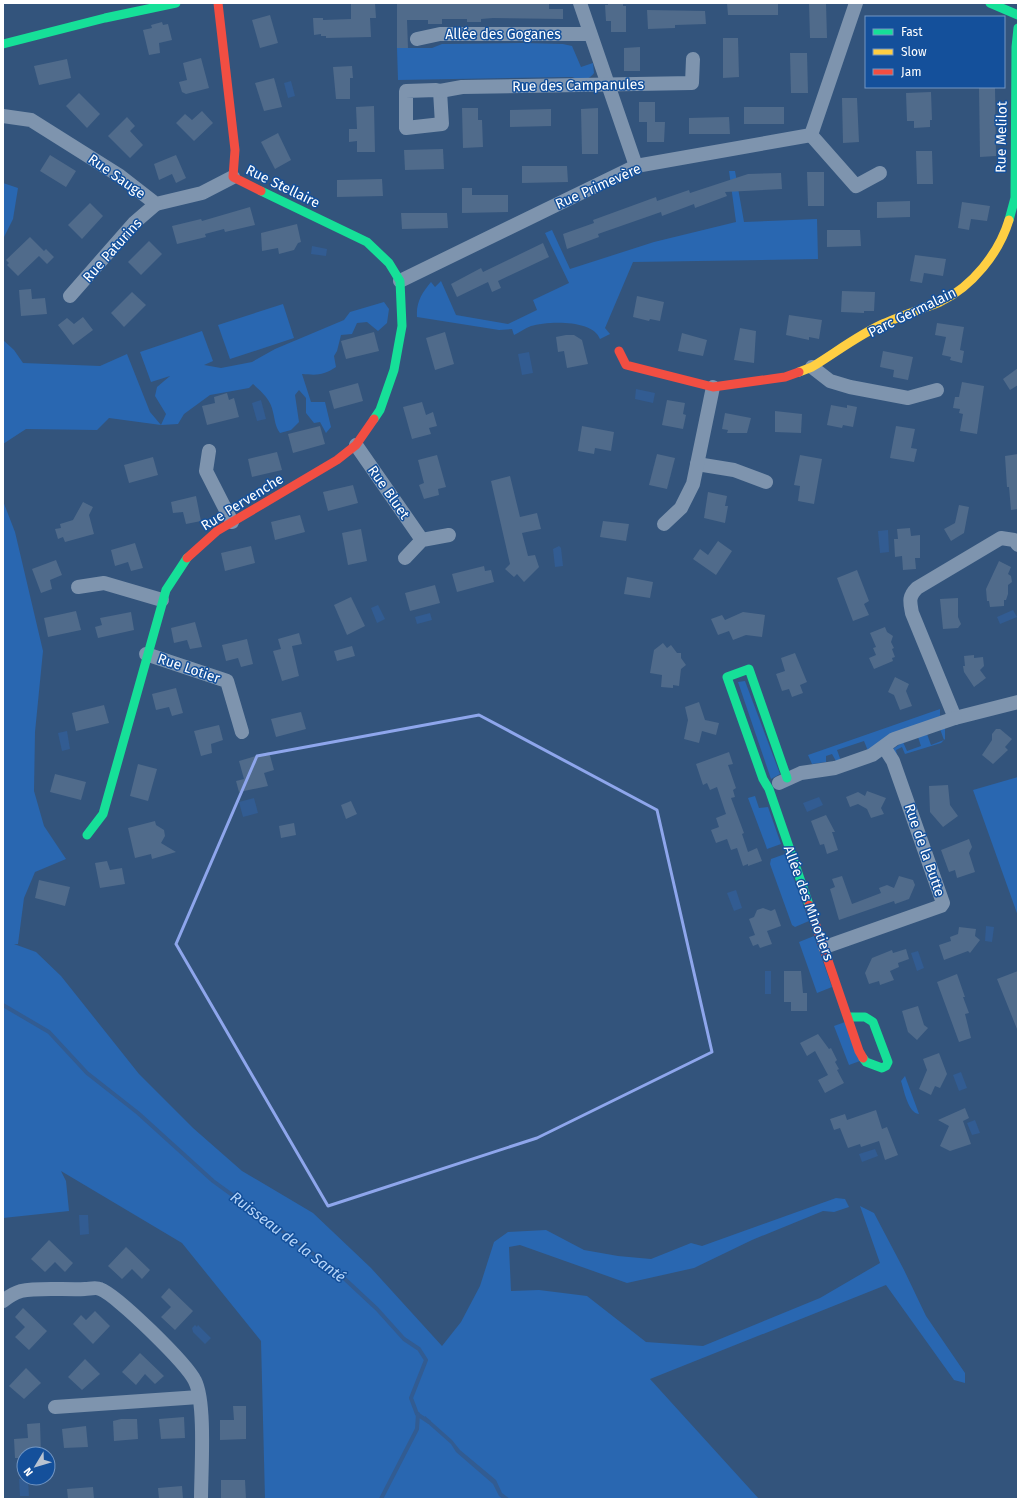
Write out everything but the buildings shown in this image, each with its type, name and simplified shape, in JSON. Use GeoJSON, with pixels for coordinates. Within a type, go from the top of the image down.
{"type":"FeatureCollection","features":[{"type":"Feature","properties":{"kind":"street"},"geometry":{"type":"LineString","coordinates":[[3,44],[105,18],[176,3]]}},
{"type":"Feature","properties":{"kind":"street","name":"Rue Stellaire"},"geometry":{"type":"LineString","coordinates":[[218,3],[235,150],[233,177],[367,242],[389,263],[400,280]]}},
{"type":"Feature","properties":{"kind":"street"},"geometry":{"type":"LineString","coordinates":[[580,3],[636,166]]}},
{"type":"Feature","properties":{"kind":"street"},"geometry":{"type":"LineString","coordinates":[[856,3],[811,136],[856,186],[880,173]]}},
{"type":"Feature","properties":{"kind":"street"},"geometry":{"type":"LineString","coordinates":[[990,3],[1018,15]]}},
{"type":"Feature","properties":{"kind":"street","name":"Rue Melilot"},"geometry":{"type":"LineString","coordinates":[[1015,198],[1016,47],[1018,28]]}},
{"type":"Feature","properties":{"kind":"street","name":"Allée des Goganes"},"geometry":{"type":"LineString","coordinates":[[417,39],[440,34],[590,34]]}},
{"type":"Feature","properties":{"kind":"street","name":"Rue des Campanules"},"geometry":{"type":"LineString","coordinates":[[440,91],[462,87],[692,83],[693,58]]}},
{"type":"Feature","properties":{"kind":"street","name":"Rue Sauge"},"geometry":{"type":"LineString","coordinates":[[3,116],[31,120],[120,176],[156,204],[202,193],[233,177]]}},
{"type":"Feature","properties":{"kind":"street","name":"Rue Primevère"},"geometry":{"type":"LineString","coordinates":[[400,280],[636,166],[811,136]]}},
{"type":"Feature","properties":{"kind":"street","name":"Parc Germalain"},"geometry":{"type":"LineString","coordinates":[[619,351],[626,365],[713,387],[785,377],[812,367],[884,323],[940,301],[969,283],[990,258],[1006,229],[1015,198]]}},
{"type":"Feature","properties":{"kind":"street","name":"Rue Paturins"},"geometry":{"type":"LineString","coordinates":[[70,296],[134,223],[156,204]]}},
{"type":"Feature","properties":{"kind":"street","name":"Rue Pervenche"},"geometry":{"type":"LineString","coordinates":[[87,835],[103,814],[146,654],[166,590],[188,557],[217,531],[337,460],[356,445],[380,410],[394,370],[402,326],[400,280]]}},
{"type":"Feature","properties":{"kind":"street"},"geometry":{"type":"LineString","coordinates":[[812,367],[830,382],[908,398],[937,390]]}},
{"type":"Feature","properties":{"kind":"street"},"geometry":{"type":"LineString","coordinates":[[664,524],[681,508],[693,484],[713,387]]}},
{"type":"Feature","properties":{"kind":"street","name":"Rue Bluet"},"geometry":{"type":"LineString","coordinates":[[356,445],[422,540]]}},
{"type":"Feature","properties":{"kind":"street"},"geometry":{"type":"LineString","coordinates":[[208,451],[206,472],[232,522]]}},
{"type":"Feature","properties":{"kind":"street"},"geometry":{"type":"LineString","coordinates":[[697,464],[734,470],[766,482]]}},
{"type":"Feature","properties":{"kind":"street"},"geometry":{"type":"LineString","coordinates":[[405,558],[422,540],[449,535]]}},
{"type":"Feature","properties":{"kind":"street"},"geometry":{"type":"LineString","coordinates":[[955,718],[912,613],[910,594],[917,588],[1001,538],[1014,540],[1018,545]]}},
{"type":"Feature","properties":{"kind":"street"},"geometry":{"type":"LineString","coordinates":[[78,587],[104,582],[162,600]]}},
{"type":"Feature","properties":{"kind":"street","name":"Rue Lotier"},"geometry":{"type":"LineString","coordinates":[[146,654],[227,681],[242,732]]}},
{"type":"Feature","properties":{"kind":"street","name":"Allée des Minotiers"},"geometry":{"type":"LineString","coordinates":[[787,778],[749,669],[727,677],[763,779],[769,789],[825,948],[859,1051],[866,1062],[882,1068],[886,1066],[888,1062],[873,1022],[865,1017],[849,1018]]}},
{"type":"Feature","properties":{"kind":"street"},"geometry":{"type":"LineString","coordinates":[[769,789],[787,778],[811,770],[835,768],[872,755],[894,739],[955,718],[1018,702]]}},
{"type":"Feature","properties":{"kind":"street","name":"Rue de la Butte"},"geometry":{"type":"LineString","coordinates":[[825,948],[941,906],[943,903],[893,761],[884,747]]}},
{"type":"Feature","properties":{"kind":"street"},"geometry":{"type":"LineString","coordinates":[[3,1301],[20,1291],[32,1289],[60,1290],[99,1288],[112,1295],[129,1310],[179,1360],[195,1381],[199,1397],[201,1416],[201,1499]]}},
{"type":"Feature","properties":{"kind":"street"},"geometry":{"type":"LineString","coordinates":[[55,1407],[199,1397]]}},
{"type":"Feature","properties":{"kind":"highlighted area"},"geometry":{"type":"Polygon","coordinates":[[[479,715],[657,810],[712,1052],[537,1138],[328,1206],[176,944],[257,756],[479,715]]]}},
{"type":"Feature","properties":{"kind":"shaded area"},"geometry":{"type":"Polygon","coordinates":[[[442,44],[563,44],[572,46],[581,67],[593,63],[594,73],[589,78],[581,80],[572,77],[398,80],[397,48],[432,48],[442,44]]]}},
{"type":"Feature","properties":{"kind":"shaded area"},"geometry":{"type":"Polygon","coordinates":[[[291,81],[295,96],[288,98],[284,83],[291,81]]]}},
{"type":"Feature","properties":{"kind":"shaded area"},"geometry":{"type":"Polygon","coordinates":[[[729,171],[735,171],[744,222],[817,219],[818,259],[633,262],[605,328],[610,334],[600,339],[596,332],[589,328],[569,323],[538,324],[514,335],[512,329],[499,330],[417,317],[420,298],[425,290],[431,282],[435,287],[441,281],[456,315],[508,324],[537,310],[533,300],[569,283],[545,233],[552,230],[570,269],[654,242],[736,222],[729,171]]]}},
{"type":"Feature","properties":{"kind":"shaded area"},"geometry":{"type":"Polygon","coordinates":[[[3,183],[18,188],[13,219],[3,239],[3,183]]]}},
{"type":"Feature","properties":{"kind":"shaded area"},"geometry":{"type":"Polygon","coordinates":[[[312,246],[327,249],[326,256],[311,254],[312,246]]]}},
{"type":"Feature","properties":{"kind":"shaded area"},"geometry":{"type":"Polygon","coordinates":[[[384,302],[389,309],[387,323],[378,331],[367,322],[357,323],[352,334],[341,335],[337,351],[334,356],[336,367],[319,374],[302,374],[311,402],[325,402],[331,427],[326,433],[320,422],[314,423],[306,413],[306,398],[299,390],[295,395],[299,422],[291,430],[280,433],[268,400],[253,384],[249,388],[210,395],[184,414],[178,424],[161,425],[166,414],[155,396],[157,387],[170,376],[151,382],[140,352],[202,331],[213,361],[204,365],[221,368],[252,362],[275,349],[344,320],[350,312],[384,302]]]}},
{"type":"Feature","properties":{"kind":"shaded area"},"geometry":{"type":"Polygon","coordinates":[[[283,304],[294,338],[230,359],[218,325],[283,304]]]}},
{"type":"Feature","properties":{"kind":"shaded area"},"geometry":{"type":"Polygon","coordinates":[[[3,340],[14,350],[23,363],[100,366],[127,354],[150,412],[161,425],[109,418],[97,430],[26,429],[3,444],[3,340]]]}},
{"type":"Feature","properties":{"kind":"shaded area"},"geometry":{"type":"Polygon","coordinates":[[[529,352],[533,373],[522,375],[518,354],[529,352]]]}},
{"type":"Feature","properties":{"kind":"shaded area"},"geometry":{"type":"Polygon","coordinates":[[[636,389],[655,393],[653,403],[635,399],[636,389]]]}},
{"type":"Feature","properties":{"kind":"shaded area"},"geometry":{"type":"Polygon","coordinates":[[[261,400],[266,419],[257,421],[252,403],[261,400]]]}},
{"type":"Feature","properties":{"kind":"shaded area"},"geometry":{"type":"Polygon","coordinates":[[[3,501],[15,532],[43,651],[35,732],[34,791],[44,826],[66,859],[35,872],[24,898],[18,944],[14,944],[36,952],[61,976],[139,1074],[193,1128],[242,1171],[313,1213],[371,1268],[442,1346],[461,1322],[480,1286],[494,1242],[508,1232],[546,1230],[584,1250],[618,1256],[651,1259],[691,1243],[702,1246],[836,1198],[845,1199],[849,1207],[834,1212],[823,1211],[752,1240],[694,1268],[627,1283],[520,1245],[509,1247],[511,1291],[539,1290],[587,1296],[646,1342],[703,1346],[820,1298],[880,1263],[860,1206],[874,1213],[926,1316],[965,1373],[965,1383],[954,1380],[886,1285],[650,1379],[759,1499],[265,1499],[261,1341],[182,1243],[61,1171],[66,1181],[69,1211],[3,1218],[3,501]]]}},
{"type":"Feature","properties":{"kind":"shaded area"},"geometry":{"type":"Polygon","coordinates":[[[888,530],[889,552],[880,553],[878,531],[888,530]]]}},
{"type":"Feature","properties":{"kind":"shaded area"},"geometry":{"type":"Polygon","coordinates":[[[559,546],[561,548],[563,566],[555,567],[553,549],[559,546]]]}},
{"type":"Feature","properties":{"kind":"shaded area"},"geometry":{"type":"Polygon","coordinates":[[[378,605],[385,619],[377,623],[371,608],[378,605]]]}},
{"type":"Feature","properties":{"kind":"shaded area"},"geometry":{"type":"Polygon","coordinates":[[[1013,610],[1017,617],[1000,624],[997,617],[1013,610]]]}},
{"type":"Feature","properties":{"kind":"shaded area"},"geometry":{"type":"Polygon","coordinates":[[[430,613],[432,620],[417,624],[415,617],[430,613]]]}},
{"type":"Feature","properties":{"kind":"shaded area"},"geometry":{"type":"Polygon","coordinates":[[[745,681],[780,774],[771,779],[738,682],[745,681]]]}},
{"type":"Feature","properties":{"kind":"shaded area"},"geometry":{"type":"Polygon","coordinates":[[[940,709],[940,716],[868,751],[864,741],[837,750],[841,761],[836,761],[832,754],[826,756],[826,762],[812,764],[808,755],[940,709]]]}},
{"type":"Feature","properties":{"kind":"shaded area"},"geometry":{"type":"Polygon","coordinates":[[[945,728],[945,739],[944,740],[940,729],[945,728]]]}},
{"type":"Feature","properties":{"kind":"shaded area"},"geometry":{"type":"Polygon","coordinates":[[[67,731],[70,749],[62,751],[58,733],[67,731]]]}},
{"type":"Feature","properties":{"kind":"shaded area"},"geometry":{"type":"Polygon","coordinates":[[[927,734],[931,745],[944,740],[941,743],[905,754],[902,747],[896,750],[897,755],[893,749],[903,742],[907,751],[921,746],[918,737],[927,734]]]}},
{"type":"Feature","properties":{"kind":"shaded area"},"geometry":{"type":"Polygon","coordinates":[[[1018,777],[1018,916],[973,790],[1018,777]]]}},
{"type":"Feature","properties":{"kind":"shaded area"},"geometry":{"type":"Polygon","coordinates":[[[755,796],[759,808],[768,807],[781,844],[767,849],[748,798],[755,796]]]}},
{"type":"Feature","properties":{"kind":"shaded area"},"geometry":{"type":"Polygon","coordinates":[[[819,797],[823,805],[807,812],[803,803],[819,797]]]}},
{"type":"Feature","properties":{"kind":"shaded area"},"geometry":{"type":"Polygon","coordinates":[[[254,798],[258,813],[243,817],[239,802],[254,798]]]}},
{"type":"Feature","properties":{"kind":"shaded area"},"geometry":{"type":"Polygon","coordinates":[[[785,854],[809,921],[795,927],[792,925],[770,864],[771,859],[785,854]]]}},
{"type":"Feature","properties":{"kind":"shaded area"},"geometry":{"type":"Polygon","coordinates":[[[736,890],[742,908],[734,911],[727,893],[736,890]]]}},
{"type":"Feature","properties":{"kind":"shaded area"},"geometry":{"type":"Polygon","coordinates":[[[986,926],[994,927],[992,942],[985,941],[986,926]]]}},
{"type":"Feature","properties":{"kind":"shaded area"},"geometry":{"type":"Polygon","coordinates":[[[814,936],[832,987],[817,993],[799,942],[814,936]]]}},
{"type":"Feature","properties":{"kind":"shaded area"},"geometry":{"type":"Polygon","coordinates":[[[918,951],[924,968],[917,971],[911,953],[918,951]]]}},
{"type":"Feature","properties":{"kind":"shaded area"},"geometry":{"type":"Polygon","coordinates":[[[765,971],[771,971],[771,994],[765,994],[765,971]]]}},
{"type":"Feature","properties":{"kind":"shaded area"},"geometry":{"type":"Polygon","coordinates":[[[845,1022],[860,1061],[849,1065],[834,1026],[845,1022]]]}},
{"type":"Feature","properties":{"kind":"shaded area"},"geometry":{"type":"Polygon","coordinates":[[[961,1072],[967,1088],[959,1091],[953,1075],[961,1072]]]}},
{"type":"Feature","properties":{"kind":"shaded area"},"geometry":{"type":"Polygon","coordinates":[[[905,1076],[919,1114],[912,1110],[907,1100],[901,1081],[905,1076]]]}},
{"type":"Feature","properties":{"kind":"shaded area"},"geometry":{"type":"Polygon","coordinates":[[[975,1120],[980,1133],[972,1135],[967,1123],[975,1120]]]}},
{"type":"Feature","properties":{"kind":"shaded area"},"geometry":{"type":"Polygon","coordinates":[[[875,1149],[878,1156],[862,1162],[859,1154],[875,1149]]]}},
{"type":"Feature","properties":{"kind":"shaded area"},"geometry":{"type":"Polygon","coordinates":[[[79,1215],[88,1215],[89,1234],[80,1235],[79,1215]]]}},
{"type":"Feature","properties":{"kind":"shaded area"},"geometry":{"type":"Polygon","coordinates":[[[195,1325],[197,1327],[198,1325],[211,1338],[205,1344],[193,1332],[192,1328],[195,1325]]]}},
{"type":"Feature","properties":{"kind":"shaded area"},"geometry":{"type":"Polygon","coordinates":[[[425,1416],[452,1440],[460,1450],[496,1480],[502,1493],[510,1499],[503,1499],[499,1496],[493,1484],[456,1452],[451,1444],[425,1421],[425,1416]]]}},
{"type":"Feature","properties":{"kind":"shaded area"},"geometry":{"type":"Polygon","coordinates":[[[19,1486],[28,1486],[29,1496],[20,1496],[19,1486]]]}},
{"type":"Feature","properties":{"kind":"waterway","name":"Ruisseau de la Santé"},"geometry":{"type":"LineString","coordinates":[[3,1005],[49,1032],[87,1073],[138,1113],[213,1181],[333,1268],[377,1309],[404,1339],[419,1349],[426,1360],[411,1398],[417,1414],[429,1422]]}},
{"type":"Feature","properties":{"kind":"waterway"},"geometry":{"type":"LineString","coordinates":[[381,1499],[417,1429],[418,1414]]}},
{"type":"Feature","properties":{"kind":"traffic: fast"},"geometry":{"type":"LineString","coordinates":[[3,44],[105,18],[176,3]]}},
{"type":"Feature","properties":{"kind":"traffic: fast"},"geometry":{"type":"LineString","coordinates":[[990,3],[1018,15]]}},
{"type":"Feature","properties":{"kind":"traffic: fast"},"geometry":{"type":"LineString","coordinates":[[1009,220],[1015,198],[1016,47],[1018,28]]}},
{"type":"Feature","properties":{"kind":"traffic: fast"},"geometry":{"type":"LineString","coordinates":[[261,191],[367,242],[389,263],[400,281],[402,326],[394,370],[380,410],[374,419]]}},
{"type":"Feature","properties":{"kind":"traffic: fast"},"geometry":{"type":"LineString","coordinates":[[87,835],[103,814],[166,590],[187,558]]}},
{"type":"Feature","properties":{"kind":"traffic: fast"},"geometry":{"type":"LineString","coordinates":[[787,778],[749,669],[727,677],[763,779],[769,789],[809,905]]}},
{"type":"Feature","properties":{"kind":"traffic: fast"},"geometry":{"type":"LineString","coordinates":[[849,1017],[865,1017],[873,1022],[888,1062],[886,1066],[882,1068],[866,1062],[863,1058]]}},
{"type":"Feature","properties":{"kind":"traffic: slow"},"geometry":{"type":"LineString","coordinates":[[799,372],[812,367],[876,327],[952,296],[963,288],[983,268],[998,245],[1009,220]]}},
{"type":"Feature","properties":{"kind":"traffic: jam"},"geometry":{"type":"LineString","coordinates":[[218,3],[235,150],[233,177],[261,191]]}},
{"type":"Feature","properties":{"kind":"traffic: jam"},"geometry":{"type":"LineString","coordinates":[[619,351],[626,365],[713,387],[785,377],[799,372]]}},
{"type":"Feature","properties":{"kind":"traffic: jam"},"geometry":{"type":"LineString","coordinates":[[187,558],[217,531],[337,460],[356,445],[374,419]]}},
{"type":"Feature","properties":{"kind":"traffic: jam"},"geometry":{"type":"LineString","coordinates":[[809,905],[859,1051],[863,1058]]}}]}
